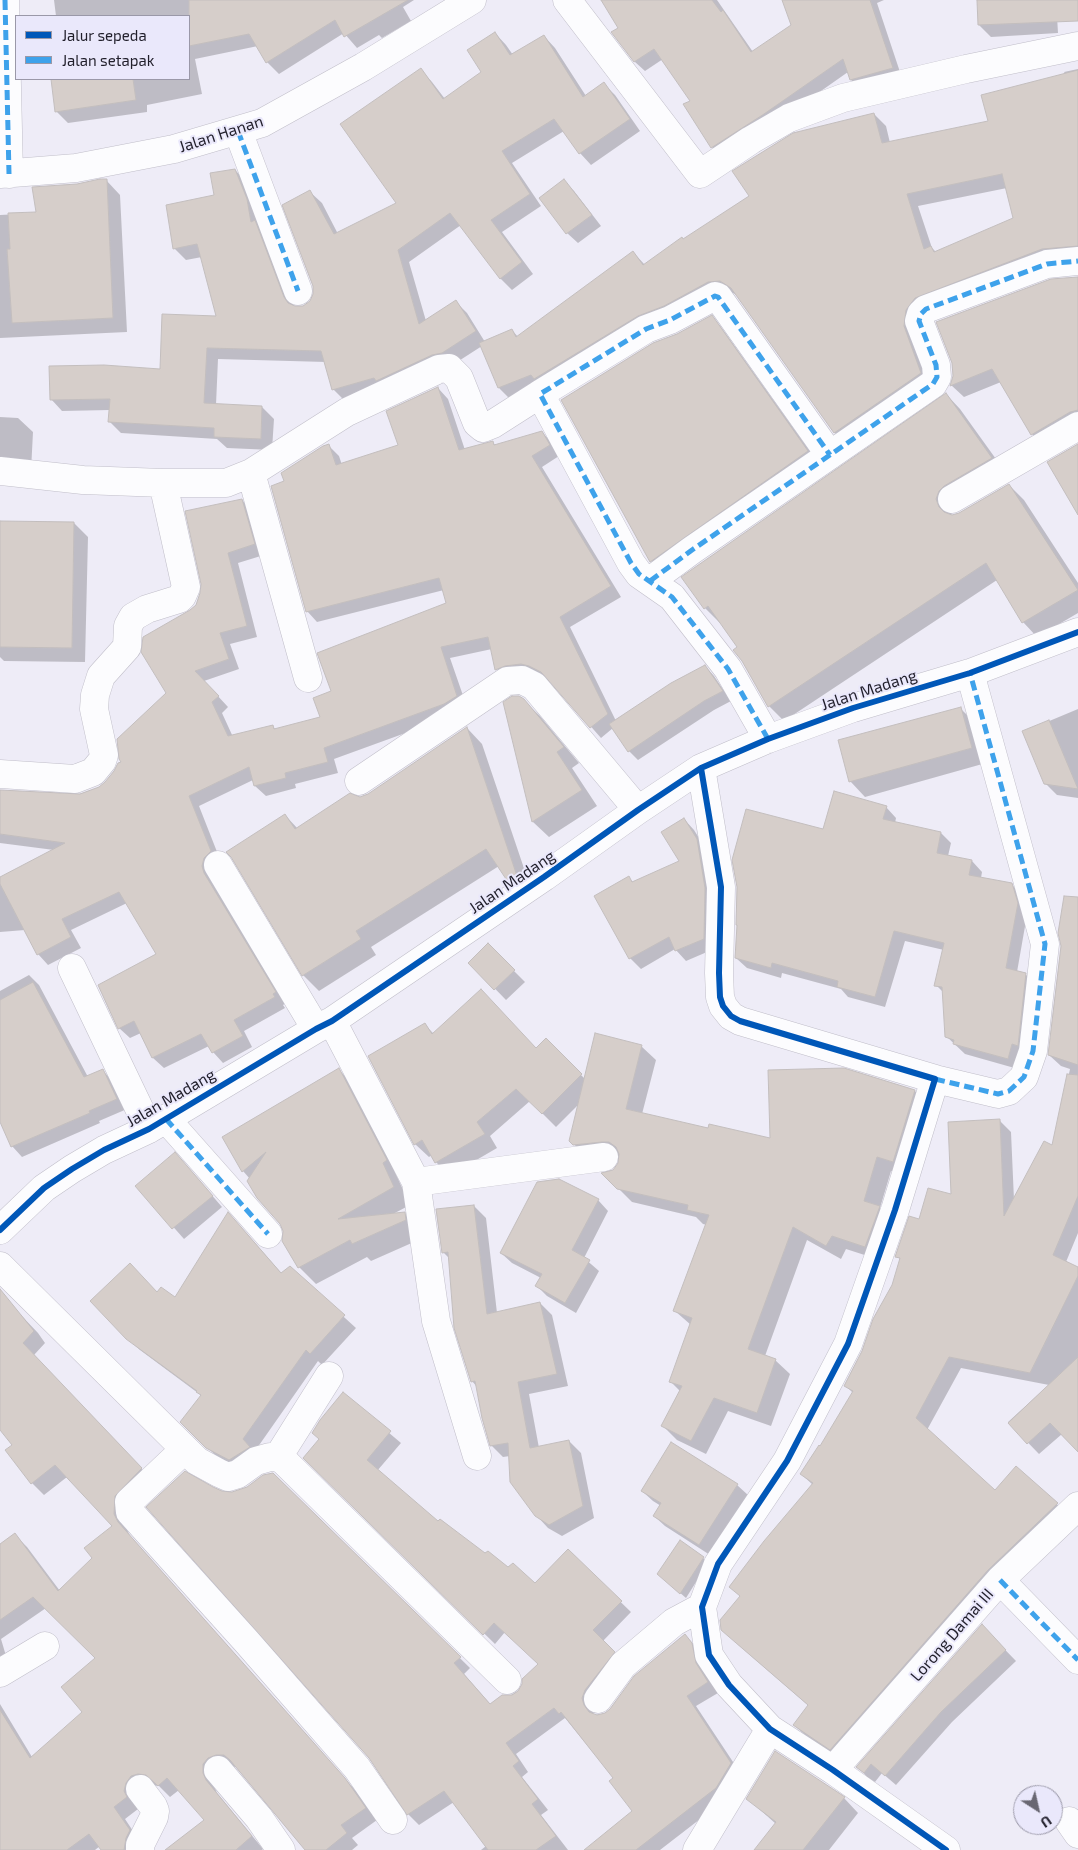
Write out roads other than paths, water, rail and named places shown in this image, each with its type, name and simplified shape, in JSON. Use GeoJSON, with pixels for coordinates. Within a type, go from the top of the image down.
{"type":"FeatureCollection","features":[{"type":"Feature","properties":{"kind":"street"},"geometry":{"type":"LineString","coordinates":[[4,174],[5,0]]}},
{"type":"Feature","properties":{"kind":"street","name":"Jalan Hanan"},"geometry":{"type":"LineString","coordinates":[[4,174],[76,168],[174,149],[262,123],[316,94],[472,0]]}},
{"type":"Feature","properties":{"kind":"street"},"geometry":{"type":"LineString","coordinates":[[567,0],[700,174],[751,140],[790,118],[842,98],[966,69],[1078,46]]}},
{"type":"Feature","properties":{"kind":"street"},"geometry":{"type":"LineString","coordinates":[[238,131],[298,291]]}},
{"type":"Feature","properties":{"kind":"street"},"geometry":{"type":"LineString","coordinates":[[650,582],[692,550],[933,384],[937,377],[936,365],[919,321],[921,314],[926,309],[1047,264],[1078,262]]}},
{"type":"Feature","properties":{"kind":"street"},"geometry":{"type":"LineString","coordinates":[[0,471],[83,480],[163,484],[226,484],[251,473],[347,412],[439,369],[449,368],[459,378],[477,423],[483,428],[493,424],[646,329],[670,320],[715,296],[718,297],[830,455]]}},
{"type":"Feature","properties":{"kind":"street"},"geometry":{"type":"LineString","coordinates":[[540,394],[631,563],[639,574],[672,597],[728,669],[768,739]]}},
{"type":"Feature","properties":{"kind":"street"},"geometry":{"type":"LineString","coordinates":[[952,498],[1078,426]]}},
{"type":"Feature","properties":{"kind":"street"},"geometry":{"type":"LineString","coordinates":[[251,473],[308,678]]}},
{"type":"Feature","properties":{"kind":"street"},"geometry":{"type":"LineString","coordinates":[[0,774],[75,778],[93,772],[102,761],[104,755],[94,708],[95,695],[101,676],[127,647],[128,626],[133,616],[147,609],[179,599],[185,592],[186,587],[163,484]]}},
{"type":"Feature","properties":{"kind":"street","name":"Jalan Madang"},"geometry":{"type":"LineString","coordinates":[[0,1230],[51,1183],[104,1150],[158,1124],[324,1025],[544,877],[701,768],[768,739],[853,708],[970,673],[1078,632]]}},
{"type":"Feature","properties":{"kind":"street"},"geometry":{"type":"LineString","coordinates":[[701,768],[721,887],[720,998],[723,1006],[732,1016],[935,1079],[998,1094],[1009,1090],[1024,1077],[1033,1051],[1045,944],[970,673]]}},
{"type":"Feature","properties":{"kind":"street"},"geometry":{"type":"LineString","coordinates":[[359,781],[507,682],[522,680],[534,686],[638,810]]}},
{"type":"Feature","properties":{"kind":"street"},"geometry":{"type":"LineString","coordinates":[[218,865],[324,1025],[416,1182],[436,1321],[477,1456]]}},
{"type":"Feature","properties":{"kind":"street"},"geometry":{"type":"LineString","coordinates":[[72,968],[158,1124],[268,1234]]}},
{"type":"Feature","properties":{"kind":"street"},"geometry":{"type":"LineString","coordinates":[[935,1079],[895,1210],[848,1344],[787,1461],[718,1564],[702,1607],[709,1655],[729,1685],[770,1729],[833,1770],[946,1850]]}},
{"type":"Feature","properties":{"kind":"street"},"geometry":{"type":"LineString","coordinates":[[416,1182],[604,1157]]}},
{"type":"Feature","properties":{"kind":"street"},"geometry":{"type":"LineString","coordinates":[[0,1266],[197,1461],[228,1477],[238,1474],[256,1461],[270,1457],[278,1457],[284,1461],[507,1680]]}},
{"type":"Feature","properties":{"kind":"street"},"geometry":{"type":"LineString","coordinates":[[278,1457],[329,1376]]}},
{"type":"Feature","properties":{"kind":"street"},"geometry":{"type":"LineString","coordinates":[[184,1449],[129,1502],[130,1512],[357,1768],[394,1820]]}},
{"type":"Feature","properties":{"kind":"street","name":"Lorong Damai III"},"geometry":{"type":"LineString","coordinates":[[833,1770],[1000,1580],[1078,1506]]}},
{"type":"Feature","properties":{"kind":"street"},"geometry":{"type":"LineString","coordinates":[[1000,1580],[1078,1660]]}},
{"type":"Feature","properties":{"kind":"street"},"geometry":{"type":"LineString","coordinates":[[598,1698],[623,1665],[674,1622],[702,1607]]}},
{"type":"Feature","properties":{"kind":"street"},"geometry":{"type":"LineString","coordinates":[[0,1673],[45,1646]]}},
{"type":"Feature","properties":{"kind":"street"},"geometry":{"type":"LineString","coordinates":[[697,1850],[770,1729]]}},
{"type":"Feature","properties":{"kind":"street"},"geometry":{"type":"LineString","coordinates":[[218,1770],[259,1818],[281,1850]]}},
{"type":"Feature","properties":{"kind":"street"},"geometry":{"type":"LineString","coordinates":[[140,1789],[153,1806],[154,1817],[140,1845],[140,1850]]}}]}
